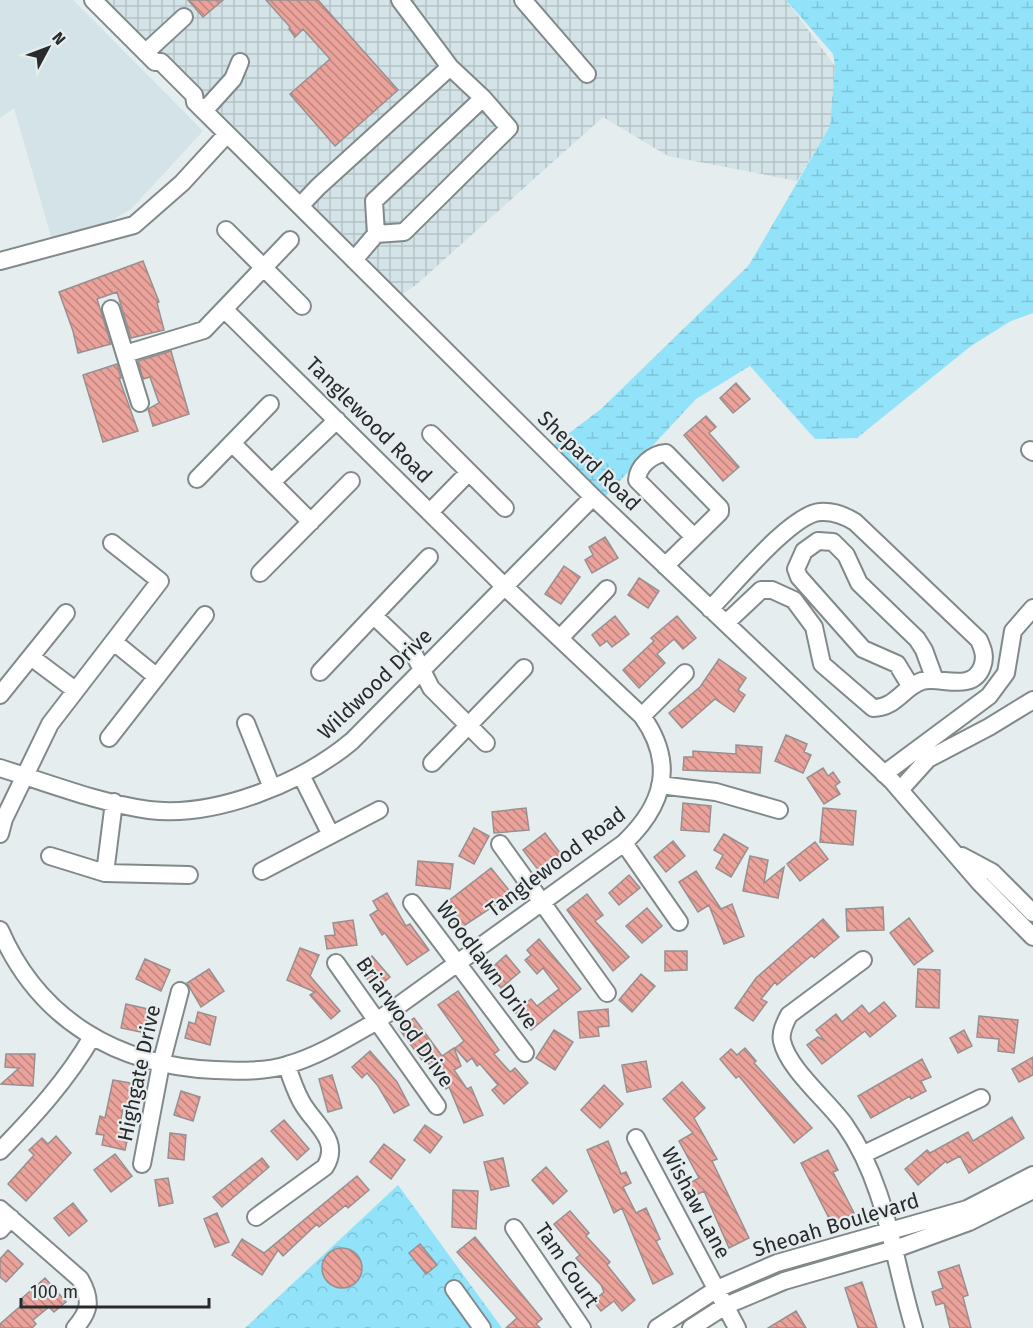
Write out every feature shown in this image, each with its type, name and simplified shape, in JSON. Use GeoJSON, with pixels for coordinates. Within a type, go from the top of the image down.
{"type":"FeatureCollection","features":[{"type":"Feature","properties":{"kind":"street","name":"Shepard Road"},"geometry":{"type":"LineString","coordinates":[[93,0],[150,57],[155,69],[187,100],[200,106],[593,497],[884,774],[980,884],[1033,937]]}},
{"type":"Feature","properties":{"kind":"street"},"geometry":{"type":"LineString","coordinates":[[376,234],[404,232],[509,128],[483,98],[450,67],[400,0]]}},
{"type":"Feature","properties":{"kind":"street"},"geometry":{"type":"LineString","coordinates":[[523,0],[587,74]]}},
{"type":"Feature","properties":{"kind":"street"},"geometry":{"type":"LineString","coordinates":[[150,57],[184,17]]}},
{"type":"Feature","properties":{"kind":"street"},"geometry":{"type":"LineString","coordinates":[[200,106],[233,79],[240,62]]}},
{"type":"Feature","properties":{"kind":"street"},"geometry":{"type":"LineString","coordinates":[[300,206],[450,67]]}},
{"type":"Feature","properties":{"kind":"street"},"geometry":{"type":"LineString","coordinates":[[354,260],[376,234],[374,201],[483,98]]}},
{"type":"Feature","properties":{"kind":"street"},"geometry":{"type":"LineString","coordinates":[[0,261],[134,225],[182,183],[227,134]]}},
{"type":"Feature","properties":{"kind":"street"},"geometry":{"type":"LineString","coordinates":[[226,230],[302,306]]}},
{"type":"Feature","properties":{"kind":"street"},"geometry":{"type":"LineString","coordinates":[[125,354],[204,330],[290,240]]}},
{"type":"Feature","properties":{"kind":"street"},"geometry":{"type":"LineString","coordinates":[[111,309],[140,403]]}},
{"type":"Feature","properties":{"kind":"street","name":"Tanglewood Road"},"geometry":{"type":"LineString","coordinates":[[0,930],[13,960],[33,988],[56,1011],[92,1037],[124,1053],[161,1064],[227,1071],[287,1066],[377,1021],[624,843],[642,826],[653,810],[660,785],[662,765],[653,731],[642,716],[504,586],[225,310]]}},
{"type":"Feature","properties":{"kind":"street"},"geometry":{"type":"LineString","coordinates":[[197,479],[270,404]]}},
{"type":"Feature","properties":{"kind":"street"},"geometry":{"type":"LineString","coordinates":[[272,482],[337,420]]}},
{"type":"Feature","properties":{"kind":"street"},"geometry":{"type":"LineString","coordinates":[[431,434],[506,508]]}},
{"type":"Feature","properties":{"kind":"street"},"geometry":{"type":"LineString","coordinates":[[232,443],[311,522]]}},
{"type":"Feature","properties":{"kind":"street"},"geometry":{"type":"LineString","coordinates":[[665,566],[720,512],[720,508],[666,453],[652,456],[637,474],[637,480],[693,536]]}},
{"type":"Feature","properties":{"kind":"street"},"geometry":{"type":"LineString","coordinates":[[429,512],[469,472]]}},
{"type":"Feature","properties":{"kind":"street"},"geometry":{"type":"LineString","coordinates":[[260,573],[351,481]]}},
{"type":"Feature","properties":{"kind":"street","name":"Wildwood Drive"},"geometry":{"type":"LineString","coordinates":[[0,768],[114,802],[174,812],[200,808],[272,788],[301,775],[329,760],[352,741],[593,497]]}},
{"type":"Feature","properties":{"kind":"street"},"geometry":{"type":"LineString","coordinates":[[710,609],[797,521],[819,512],[840,513],[855,522],[979,640],[983,648],[982,668],[977,675],[965,682],[935,680],[920,682],[893,703],[882,708],[873,708],[865,704],[822,664],[814,627],[800,607],[788,596],[766,588]]}},
{"type":"Feature","properties":{"kind":"street"},"geometry":{"type":"LineString","coordinates":[[782,535],[802,554]]}},
{"type":"Feature","properties":{"kind":"street"},"geometry":{"type":"LineString","coordinates":[[911,687],[897,664],[863,649],[799,577],[796,569],[802,554],[811,544],[818,541],[833,542],[841,549],[859,583],[917,639],[924,650],[935,680]]}},
{"type":"Feature","properties":{"kind":"street"},"geometry":{"type":"LineString","coordinates":[[0,834],[50,724],[160,581],[112,543]]}},
{"type":"Feature","properties":{"kind":"street"},"geometry":{"type":"LineString","coordinates":[[320,672],[429,557]]}},
{"type":"Feature","properties":{"kind":"street"},"geometry":{"type":"LineString","coordinates":[[757,561],[766,588]]}},
{"type":"Feature","properties":{"kind":"street"},"geometry":{"type":"LineString","coordinates":[[726,623],[766,588]]}},
{"type":"Feature","properties":{"kind":"street"},"geometry":{"type":"LineString","coordinates":[[560,638],[607,589]]}},
{"type":"Feature","properties":{"kind":"street"},"geometry":{"type":"LineString","coordinates":[[884,774],[989,696],[1006,673],[1013,631],[1033,608]]}},
{"type":"Feature","properties":{"kind":"street"},"geometry":{"type":"LineString","coordinates":[[0,695],[66,613]]}},
{"type":"Feature","properties":{"kind":"street"},"geometry":{"type":"LineString","coordinates":[[109,738],[205,615]]}},
{"type":"Feature","properties":{"kind":"street"},"geometry":{"type":"LineString","coordinates":[[374,616],[414,654],[431,688],[486,743]]}},
{"type":"Feature","properties":{"kind":"street"},"geometry":{"type":"LineString","coordinates":[[114,642],[157,677]]}},
{"type":"Feature","properties":{"kind":"street"},"geometry":{"type":"LineString","coordinates":[[31,657],[75,690]]}},
{"type":"Feature","properties":{"kind":"street"},"geometry":{"type":"LineString","coordinates":[[432,763],[524,668]]}},
{"type":"Feature","properties":{"kind":"street"},"geometry":{"type":"LineString","coordinates":[[642,716],[685,673]]}},
{"type":"Feature","properties":{"kind":"street"},"geometry":{"type":"LineString","coordinates":[[900,790],[928,759],[989,727],[1033,700]]}},
{"type":"Feature","properties":{"kind":"street"},"geometry":{"type":"LineString","coordinates":[[246,723],[272,788]]}},
{"type":"Feature","properties":{"kind":"street"},"geometry":{"type":"LineString","coordinates":[[301,775],[331,835]]}},
{"type":"Feature","properties":{"kind":"street"},"geometry":{"type":"LineString","coordinates":[[660,785],[716,792],[779,810]]}},
{"type":"Feature","properties":{"kind":"street"},"geometry":{"type":"LineString","coordinates":[[105,873],[114,802]]}},
{"type":"Feature","properties":{"kind":"street"},"geometry":{"type":"LineString","coordinates":[[262,871],[380,810]]}},
{"type":"Feature","properties":{"kind":"street"},"geometry":{"type":"LineString","coordinates":[[624,843],[679,922]]}},
{"type":"Feature","properties":{"kind":"street"},"geometry":{"type":"LineString","coordinates":[[500,844],[607,993]]}},
{"type":"Feature","properties":{"kind":"street","name":"Shepard Road"},"geometry":{"type":"LineString","coordinates":[[953,851],[992,872],[1033,913]]}},
{"type":"Feature","properties":{"kind":"street"},"geometry":{"type":"LineString","coordinates":[[50,856],[105,873],[189,875]]}},
{"type":"Feature","properties":{"kind":"street","name":"Woodlawn Drive"},"geometry":{"type":"LineString","coordinates":[[412,903],[525,1053]]}},
{"type":"Feature","properties":{"kind":"street"},"geometry":{"type":"LineString","coordinates":[[863,960],[789,1015],[783,1027],[782,1039],[787,1054],[839,1118],[864,1154],[890,1231],[914,1328]]}},
{"type":"Feature","properties":{"kind":"street","name":"Briarwood Drive"},"geometry":{"type":"LineString","coordinates":[[336,963],[437,1106]]}},
{"type":"Feature","properties":{"kind":"street","name":"Highgate Drive"},"geometry":{"type":"LineString","coordinates":[[142,1164],[161,1064],[180,991]]}},
{"type":"Feature","properties":{"kind":"street"},"geometry":{"type":"LineString","coordinates":[[0,1151],[50,1099],[71,1073],[92,1037]]}},
{"type":"Feature","properties":{"kind":"street"},"geometry":{"type":"LineString","coordinates":[[256,1217],[325,1167],[330,1159],[330,1140],[301,1103],[287,1066]]}},
{"type":"Feature","properties":{"kind":"street"},"geometry":{"type":"LineString","coordinates":[[864,1154],[981,1098]]}},
{"type":"Feature","properties":{"kind":"street","name":"Wishaw Lane"},"geometry":{"type":"LineString","coordinates":[[636,1137],[736,1328]]}},
{"type":"Feature","properties":{"kind":"street","name":"Sheoah Boulevard"},"geometry":{"type":"LineString","coordinates":[[657,1328],[717,1289],[777,1263],[967,1209],[1033,1175]]}},
{"type":"Feature","properties":{"kind":"street","name":"Sheoah Boulevard"},"geometry":{"type":"LineString","coordinates":[[691,1328],[725,1306],[784,1281],[895,1250],[969,1222],[1033,1190]]}},
{"type":"Feature","properties":{"kind":"street"},"geometry":{"type":"LineString","coordinates":[[4,1219],[80,1280],[87,1292],[89,1306],[85,1316],[75,1328]]}},
{"type":"Feature","properties":{"kind":"street","name":"Tam Court"},"geometry":{"type":"LineString","coordinates":[[514,1228],[582,1328]]}},
{"type":"Feature","properties":{"kind":"street"},"geometry":{"type":"LineString","coordinates":[[454,1289],[482,1328]]}},
{"type":"Feature","properties":{"kind":"shaded area"},"geometry":{"type":"Polygon","coordinates":[[[0,0],[73,0],[203,131],[131,209],[99,228],[52,240],[14,108],[0,118],[0,0]]]}},
{"type":"Feature","properties":{"kind":"shaded area"},"geometry":{"type":"Polygon","coordinates":[[[103,0],[786,0],[835,66],[830,126],[797,181],[668,156],[603,117],[417,284],[400,296],[203,99],[204,97],[103,0]]]}},
{"type":"Feature","properties":{"kind":"green space"},"geometry":{"type":"Polygon","coordinates":[[[786,0],[1033,0],[1033,313],[1011,321],[971,346],[857,438],[815,439],[750,366],[696,399],[604,498],[552,446],[601,409],[749,265],[830,126],[835,66],[833,54],[786,0]]]}},
{"type":"Feature","properties":{"kind":"green space"},"geometry":{"type":"Polygon","coordinates":[[[398,1185],[502,1328],[245,1328],[398,1185]]]}},
{"type":"Feature","properties":{"kind":"building"},"geometry":{"type":"Polygon","coordinates":[[[188,0],[223,0],[203,17],[188,0]]]}},
{"type":"Feature","properties":{"kind":"building"},"geometry":{"type":"Polygon","coordinates":[[[266,0],[318,0],[398,90],[335,146],[290,94],[330,59],[303,29],[295,37],[290,27],[266,0]]]}},
{"type":"Feature","properties":{"kind":"building"},"geometry":{"type":"Polygon","coordinates":[[[143,261],[159,302],[157,303],[164,330],[131,338],[117,292],[97,299],[111,344],[78,353],[59,292],[143,261]]]}},
{"type":"Feature","properties":{"kind":"building"},"geometry":{"type":"Polygon","coordinates":[[[171,351],[189,414],[153,426],[148,409],[159,403],[150,377],[143,379],[138,361],[171,351]]]}},
{"type":"Feature","properties":{"kind":"building"},"geometry":{"type":"Polygon","coordinates":[[[117,364],[121,378],[119,378],[138,431],[103,442],[83,375],[117,364]]]}},
{"type":"Feature","properties":{"kind":"building"},"geometry":{"type":"Polygon","coordinates":[[[736,383],[750,399],[733,413],[720,398],[736,383]]]}},
{"type":"Feature","properties":{"kind":"building"},"geometry":{"type":"Polygon","coordinates":[[[706,416],[716,427],[709,433],[739,467],[723,481],[684,435],[706,416]]]}},
{"type":"Feature","properties":{"kind":"building"},"geometry":{"type":"Polygon","coordinates":[[[605,537],[618,558],[592,573],[585,560],[593,555],[589,547],[605,537]]]}},
{"type":"Feature","properties":{"kind":"building"},"geometry":{"type":"Polygon","coordinates":[[[564,566],[580,577],[561,604],[545,594],[564,566]]]}},
{"type":"Feature","properties":{"kind":"building"},"geometry":{"type":"Polygon","coordinates":[[[639,578],[659,591],[648,608],[628,595],[639,578]]]}},
{"type":"Feature","properties":{"kind":"building"},"geometry":{"type":"Polygon","coordinates":[[[615,616],[629,634],[612,647],[607,641],[600,646],[592,635],[615,616]]]}},
{"type":"Feature","properties":{"kind":"building"},"geometry":{"type":"Polygon","coordinates":[[[677,616],[696,638],[683,649],[674,639],[657,654],[665,663],[639,688],[623,670],[654,641],[651,638],[677,616]]]}},
{"type":"Feature","properties":{"kind":"building"},"geometry":{"type":"Polygon","coordinates":[[[719,659],[746,678],[738,690],[745,695],[734,712],[715,699],[682,728],[669,713],[700,687],[719,659]]]}},
{"type":"Feature","properties":{"kind":"building"},"geometry":{"type":"Polygon","coordinates":[[[786,735],[807,744],[804,752],[811,755],[803,773],[775,761],[786,735]]]}},
{"type":"Feature","properties":{"kind":"building"},"geometry":{"type":"Polygon","coordinates":[[[736,745],[762,747],[760,773],[683,770],[684,757],[693,757],[693,751],[736,754],[736,745]]]}},
{"type":"Feature","properties":{"kind":"building"},"geometry":{"type":"Polygon","coordinates":[[[823,768],[828,776],[833,772],[840,782],[835,786],[840,794],[824,804],[807,778],[823,768]]]}},
{"type":"Feature","properties":{"kind":"building"},"geometry":{"type":"Polygon","coordinates":[[[683,803],[711,806],[709,832],[681,830],[683,803]]]}},
{"type":"Feature","properties":{"kind":"building"},"geometry":{"type":"Polygon","coordinates":[[[526,808],[529,830],[494,833],[492,812],[526,808]]]}},
{"type":"Feature","properties":{"kind":"building"},"geometry":{"type":"Polygon","coordinates":[[[823,808],[856,811],[853,845],[820,842],[823,808]]]}},
{"type":"Feature","properties":{"kind":"building"},"geometry":{"type":"Polygon","coordinates":[[[474,828],[489,836],[474,864],[459,856],[474,828]]]}},
{"type":"Feature","properties":{"kind":"building"},"geometry":{"type":"Polygon","coordinates":[[[545,833],[563,857],[542,875],[523,850],[545,833]]]}},
{"type":"Feature","properties":{"kind":"building"},"geometry":{"type":"Polygon","coordinates":[[[724,834],[748,848],[731,877],[716,868],[723,855],[714,850],[724,834]]]}},
{"type":"Feature","properties":{"kind":"building"},"geometry":{"type":"Polygon","coordinates":[[[673,841],[685,856],[666,872],[654,857],[673,841]]]}},
{"type":"Feature","properties":{"kind":"building"},"geometry":{"type":"Polygon","coordinates":[[[815,842],[828,859],[800,881],[787,864],[815,842]]]}},
{"type":"Feature","properties":{"kind":"building"},"geometry":{"type":"Polygon","coordinates":[[[750,856],[768,860],[764,883],[784,867],[778,898],[743,891],[750,856]]]}},
{"type":"Feature","properties":{"kind":"building"},"geometry":{"type":"Polygon","coordinates":[[[418,861],[453,864],[450,889],[416,885],[418,861]]]}},
{"type":"Feature","properties":{"kind":"building"},"geometry":{"type":"Polygon","coordinates":[[[491,868],[512,894],[459,929],[442,906],[491,868]]]}},
{"type":"Feature","properties":{"kind":"building"},"geometry":{"type":"Polygon","coordinates":[[[696,871],[721,909],[732,904],[744,936],[724,944],[709,905],[698,912],[679,882],[696,871]]]}},
{"type":"Feature","properties":{"kind":"building"},"geometry":{"type":"Polygon","coordinates":[[[629,875],[640,888],[619,905],[609,893],[629,875]]]}},
{"type":"Feature","properties":{"kind":"building"},"geometry":{"type":"Polygon","coordinates":[[[387,893],[406,926],[410,924],[429,950],[407,965],[385,933],[382,935],[370,915],[378,910],[373,901],[387,893]]]}},
{"type":"Feature","properties":{"kind":"building"},"geometry":{"type":"Polygon","coordinates":[[[587,894],[603,915],[595,921],[629,957],[613,971],[567,910],[587,894]]]}},
{"type":"Feature","properties":{"kind":"building"},"geometry":{"type":"Polygon","coordinates":[[[883,907],[884,930],[847,931],[846,909],[883,907]]]}},
{"type":"Feature","properties":{"kind":"building"},"geometry":{"type":"Polygon","coordinates":[[[647,908],[662,926],[642,943],[626,926],[647,908]]]}},
{"type":"Feature","properties":{"kind":"building"},"geometry":{"type":"Polygon","coordinates":[[[909,918],[933,951],[914,965],[890,933],[909,918]]]}},
{"type":"Feature","properties":{"kind":"building"},"geometry":{"type":"Polygon","coordinates":[[[823,919],[839,937],[814,958],[812,955],[777,985],[775,982],[761,999],[767,1002],[753,1021],[735,1008],[756,978],[823,919]]]}},
{"type":"Feature","properties":{"kind":"building"},"geometry":{"type":"Polygon","coordinates":[[[353,920],[357,945],[327,949],[325,936],[335,935],[333,923],[353,920]]]}},
{"type":"Feature","properties":{"kind":"building"},"geometry":{"type":"Polygon","coordinates":[[[539,939],[581,989],[531,1030],[515,1012],[531,999],[537,1006],[559,989],[543,968],[537,974],[525,960],[531,955],[527,950],[539,939]]]}},
{"type":"Feature","properties":{"kind":"building"},"geometry":{"type":"Polygon","coordinates":[[[300,948],[319,955],[310,976],[340,1011],[331,1019],[310,995],[315,992],[287,980],[300,948]]]}},
{"type":"Feature","properties":{"kind":"building"},"geometry":{"type":"Polygon","coordinates":[[[665,951],[687,951],[687,970],[665,971],[665,951]]]}},
{"type":"Feature","properties":{"kind":"building"},"geometry":{"type":"Polygon","coordinates":[[[506,955],[520,972],[501,988],[487,972],[506,955]]]}},
{"type":"Feature","properties":{"kind":"building"},"geometry":{"type":"Polygon","coordinates":[[[372,956],[390,977],[376,989],[358,968],[372,956]]]}},
{"type":"Feature","properties":{"kind":"building"},"geometry":{"type":"Polygon","coordinates":[[[145,959],[170,970],[161,991],[136,979],[145,959]]]}},
{"type":"Feature","properties":{"kind":"building"},"geometry":{"type":"Polygon","coordinates":[[[209,969],[224,991],[201,1007],[187,983],[209,969]]]}},
{"type":"Feature","properties":{"kind":"building"},"geometry":{"type":"Polygon","coordinates":[[[918,969],[940,970],[939,1008],[916,1007],[918,969]]]}},
{"type":"Feature","properties":{"kind":"building"},"geometry":{"type":"Polygon","coordinates":[[[641,974],[655,986],[632,1012],[619,1000],[641,974]]]}},
{"type":"Feature","properties":{"kind":"building"},"geometry":{"type":"Polygon","coordinates":[[[458,991],[499,1050],[494,1054],[510,1072],[515,1068],[528,1083],[504,1104],[492,1090],[498,1085],[480,1064],[477,1066],[472,1058],[467,1062],[455,1048],[464,1041],[438,1005],[458,991]]]}},
{"type":"Feature","properties":{"kind":"building"},"geometry":{"type":"Polygon","coordinates":[[[884,1002],[896,1016],[870,1037],[865,1031],[822,1064],[807,1045],[818,1037],[825,1041],[816,1030],[836,1014],[842,1022],[862,1005],[869,1014],[884,1002]]]}},
{"type":"Feature","properties":{"kind":"building"},"geometry":{"type":"Polygon","coordinates":[[[126,1004],[148,1009],[152,1006],[146,1033],[121,1028],[126,1004]]]}},
{"type":"Feature","properties":{"kind":"building"},"geometry":{"type":"Polygon","coordinates":[[[608,1009],[609,1026],[598,1027],[599,1036],[580,1038],[578,1012],[608,1009]]]}},
{"type":"Feature","properties":{"kind":"building"},"geometry":{"type":"Polygon","coordinates":[[[198,1012],[216,1017],[210,1045],[185,1038],[189,1022],[195,1024],[198,1012]]]}},
{"type":"Feature","properties":{"kind":"building"},"geometry":{"type":"Polygon","coordinates":[[[979,1016],[1018,1020],[1014,1053],[998,1051],[999,1039],[977,1037],[979,1016]]]}},
{"type":"Feature","properties":{"kind":"building"},"geometry":{"type":"Polygon","coordinates":[[[414,1018],[442,1056],[454,1048],[461,1066],[454,1070],[467,1089],[471,1087],[483,1115],[464,1123],[449,1087],[446,1089],[425,1058],[422,1060],[399,1029],[414,1018]]]}},
{"type":"Feature","properties":{"kind":"building"},"geometry":{"type":"Polygon","coordinates":[[[554,1030],[573,1042],[555,1070],[536,1058],[554,1030]]]}},
{"type":"Feature","properties":{"kind":"building"},"geometry":{"type":"Polygon","coordinates":[[[964,1030],[972,1046],[958,1053],[950,1038],[964,1030]]]}},
{"type":"Feature","properties":{"kind":"building"},"geometry":{"type":"Polygon","coordinates":[[[745,1048],[756,1061],[754,1063],[812,1128],[794,1143],[739,1076],[736,1078],[720,1059],[731,1049],[737,1055],[745,1048]]]}},
{"type":"Feature","properties":{"kind":"building"},"geometry":{"type":"Polygon","coordinates":[[[370,1051],[397,1082],[409,1105],[394,1113],[378,1086],[367,1073],[362,1078],[352,1067],[370,1051]]]}},
{"type":"Feature","properties":{"kind":"building"},"geometry":{"type":"Polygon","coordinates":[[[6,1054],[35,1054],[33,1086],[1,1084],[19,1068],[5,1067],[6,1054]]]}},
{"type":"Feature","properties":{"kind":"building"},"geometry":{"type":"Polygon","coordinates":[[[1033,1057],[1033,1075],[1019,1082],[1012,1069],[1033,1057]]]}},
{"type":"Feature","properties":{"kind":"building"},"geometry":{"type":"Polygon","coordinates":[[[922,1059],[931,1077],[921,1081],[926,1091],[911,1099],[910,1096],[871,1118],[858,1096],[922,1059]]]}},
{"type":"Feature","properties":{"kind":"building"},"geometry":{"type":"Polygon","coordinates":[[[646,1061],[651,1087],[627,1092],[622,1065],[646,1061]]]}},
{"type":"Feature","properties":{"kind":"building"},"geometry":{"type":"Polygon","coordinates":[[[332,1075],[342,1108],[328,1112],[319,1079],[332,1075]]]}},
{"type":"Feature","properties":{"kind":"building"},"geometry":{"type":"Polygon","coordinates":[[[113,1080],[137,1084],[132,1110],[123,1108],[119,1130],[129,1132],[125,1150],[102,1145],[104,1135],[96,1134],[100,1116],[105,1118],[113,1080]]]}},
{"type":"Feature","properties":{"kind":"building"},"geometry":{"type":"Polygon","coordinates":[[[682,1082],[705,1108],[694,1118],[717,1159],[712,1161],[749,1238],[729,1248],[704,1191],[696,1195],[690,1183],[699,1178],[679,1141],[693,1133],[663,1099],[682,1082]]]}},
{"type":"Feature","properties":{"kind":"building"},"geometry":{"type":"Polygon","coordinates":[[[604,1085],[623,1104],[600,1128],[581,1110],[604,1085]]]}},
{"type":"Feature","properties":{"kind":"building"},"geometry":{"type":"Polygon","coordinates":[[[181,1091],[200,1097],[193,1121],[174,1115],[181,1091]]]}},
{"type":"Feature","properties":{"kind":"building"},"geometry":{"type":"Polygon","coordinates":[[[1012,1117],[1024,1138],[969,1173],[960,1156],[947,1163],[946,1161],[918,1185],[905,1169],[927,1150],[930,1153],[968,1132],[973,1141],[1012,1117]]]}},
{"type":"Feature","properties":{"kind":"building"},"geometry":{"type":"Polygon","coordinates":[[[284,1120],[309,1149],[297,1160],[271,1131],[284,1120]]]}},
{"type":"Feature","properties":{"kind":"building"},"geometry":{"type":"Polygon","coordinates":[[[425,1125],[442,1137],[430,1153],[414,1140],[425,1125]]]}},
{"type":"Feature","properties":{"kind":"building"},"geometry":{"type":"Polygon","coordinates":[[[170,1133],[186,1135],[184,1160],[168,1158],[170,1133]]]}},
{"type":"Feature","properties":{"kind":"building"},"geometry":{"type":"Polygon","coordinates":[[[56,1136],[71,1153],[26,1201],[8,1184],[34,1155],[29,1150],[42,1138],[48,1144],[56,1136]]]}},
{"type":"Feature","properties":{"kind":"building"},"geometry":{"type":"Polygon","coordinates":[[[608,1141],[621,1174],[626,1172],[631,1183],[623,1187],[636,1213],[646,1208],[660,1239],[656,1241],[673,1274],[653,1284],[622,1208],[614,1213],[587,1150],[608,1141]]]}},
{"type":"Feature","properties":{"kind":"building"},"geometry":{"type":"Polygon","coordinates":[[[384,1144],[405,1160],[391,1179],[370,1162],[384,1144]]]}},
{"type":"Feature","properties":{"kind":"building"},"geometry":{"type":"Polygon","coordinates":[[[828,1150],[838,1170],[833,1172],[854,1213],[832,1224],[801,1163],[828,1150]]]}},
{"type":"Feature","properties":{"kind":"building"},"geometry":{"type":"Polygon","coordinates":[[[115,1154],[132,1176],[111,1192],[94,1170],[115,1154]]]}},
{"type":"Feature","properties":{"kind":"building"},"geometry":{"type":"Polygon","coordinates":[[[262,1158],[269,1167],[222,1207],[213,1197],[262,1158]]]}},
{"type":"Feature","properties":{"kind":"building"},"geometry":{"type":"Polygon","coordinates":[[[503,1158],[509,1186],[491,1190],[484,1162],[503,1158]]]}},
{"type":"Feature","properties":{"kind":"building"},"geometry":{"type":"Polygon","coordinates":[[[546,1167],[567,1191],[553,1204],[532,1180],[546,1167]]]}},
{"type":"Feature","properties":{"kind":"building"},"geometry":{"type":"Polygon","coordinates":[[[357,1176],[369,1190],[348,1208],[346,1205],[319,1227],[317,1224],[283,1256],[278,1250],[262,1275],[232,1255],[242,1239],[264,1253],[357,1176]]]}},
{"type":"Feature","properties":{"kind":"building"},"geometry":{"type":"Polygon","coordinates":[[[168,1178],[173,1203],[159,1206],[155,1180],[168,1178]]]}},
{"type":"Feature","properties":{"kind":"building"},"geometry":{"type":"Polygon","coordinates":[[[453,1190],[478,1191],[476,1229],[452,1227],[453,1190]]]}},
{"type":"Feature","properties":{"kind":"building"},"geometry":{"type":"Polygon","coordinates":[[[73,1203],[87,1221],[69,1236],[54,1218],[73,1203]]]}},
{"type":"Feature","properties":{"kind":"building"},"geometry":{"type":"Polygon","coordinates":[[[570,1211],[589,1233],[586,1236],[610,1262],[607,1265],[635,1300],[622,1311],[614,1301],[601,1311],[593,1301],[604,1292],[601,1285],[576,1258],[580,1255],[554,1224],[570,1211]]]}},
{"type":"Feature","properties":{"kind":"building"},"geometry":{"type":"Polygon","coordinates":[[[217,1213],[229,1242],[215,1247],[204,1219],[217,1213]]]}},
{"type":"Feature","properties":{"kind":"building"},"geometry":{"type":"Polygon","coordinates":[[[475,1237],[542,1319],[536,1324],[540,1328],[506,1328],[517,1318],[457,1252],[475,1237]]]}},
{"type":"Feature","properties":{"kind":"building"},"geometry":{"type":"Polygon","coordinates":[[[420,1244],[437,1265],[426,1274],[409,1253],[420,1244]]]}},
{"type":"Feature","properties":{"kind":"building"},"geometry":{"type":"Polygon","coordinates":[[[342,1248],[356,1254],[362,1268],[356,1282],[342,1288],[328,1282],[322,1268],[328,1254],[342,1248]]]}},
{"type":"Feature","properties":{"kind":"building"},"geometry":{"type":"Polygon","coordinates":[[[8,1250],[23,1264],[6,1282],[0,1277],[0,1259],[8,1250]]]}},
{"type":"Feature","properties":{"kind":"building"},"geometry":{"type":"Polygon","coordinates":[[[959,1265],[968,1295],[963,1297],[971,1328],[950,1328],[944,1303],[936,1305],[932,1292],[943,1288],[938,1272],[959,1265]]]}},
{"type":"Feature","properties":{"kind":"building"},"geometry":{"type":"Polygon","coordinates":[[[45,1278],[66,1302],[54,1312],[49,1307],[33,1320],[36,1324],[32,1328],[0,1328],[0,1324],[24,1303],[21,1299],[45,1278]]]}},
{"type":"Feature","properties":{"kind":"building"},"geometry":{"type":"Polygon","coordinates":[[[862,1282],[877,1328],[858,1328],[845,1288],[862,1282]]]}},
{"type":"Feature","properties":{"kind":"building"},"geometry":{"type":"Polygon","coordinates":[[[796,1311],[806,1328],[768,1328],[796,1311]]]}}]}
